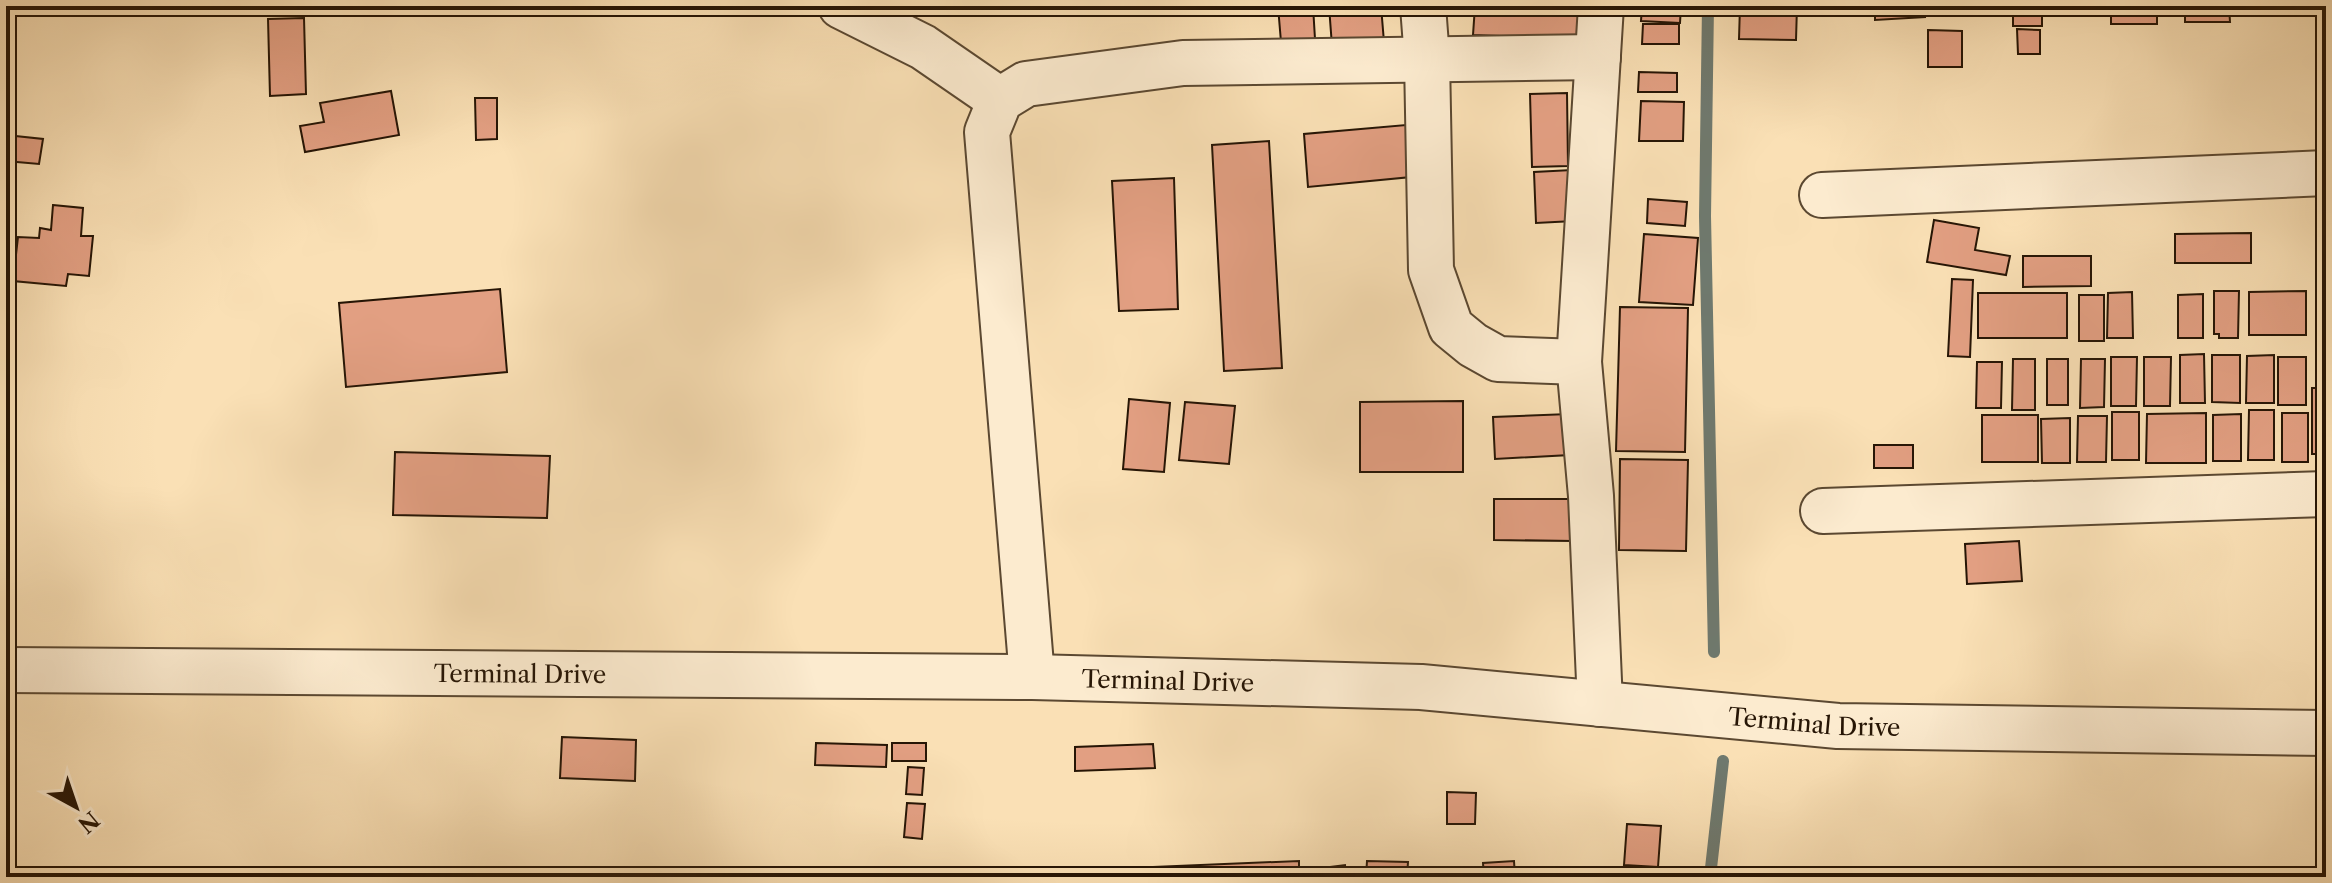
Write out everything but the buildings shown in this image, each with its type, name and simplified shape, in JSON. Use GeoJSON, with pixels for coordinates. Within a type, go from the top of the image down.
{"type":"FeatureCollection","features":[{"type":"Feature","properties":{"kind":"street"},"geometry":{"type":"LineString","coordinates":[[841,6],[923,47],[1000,100]]}},
{"type":"Feature","properties":{"kind":"street"},"geometry":{"type":"LineString","coordinates":[[1423,6],[1431,270],[1451,327],[1473,345],[1498,359],[1579,362]]}},
{"type":"Feature","properties":{"kind":"street"},"geometry":{"type":"LineString","coordinates":[[1600,704],[1591,496],[1579,362],[1601,6]]}},
{"type":"Feature","properties":{"kind":"street"},"geometry":{"type":"LineString","coordinates":[[1032,677],[987,132],[1000,100],[1026,84],[1183,63],[1598,57]]}},
{"type":"Feature","properties":{"kind":"street"},"geometry":{"type":"LineString","coordinates":[[1822,195],[2326,173]]}},
{"type":"Feature","properties":{"kind":"street"},"geometry":{"type":"LineString","coordinates":[[1823,511],[2326,494]]}},
{"type":"Feature","properties":{"kind":"street","name":"Terminal Drive"},"geometry":{"type":"LineString","coordinates":[[6,670],[1032,677],[1421,687],[1838,726],[2326,733]]}},
{"type":"Feature","properties":{"kind":"waterway"},"geometry":{"type":"LineString","coordinates":[[1708,6],[1705,216],[1714,652]]}},
{"type":"Feature","properties":{"kind":"waterway"},"geometry":{"type":"LineString","coordinates":[[1710,877],[1723,761]]}}]}
